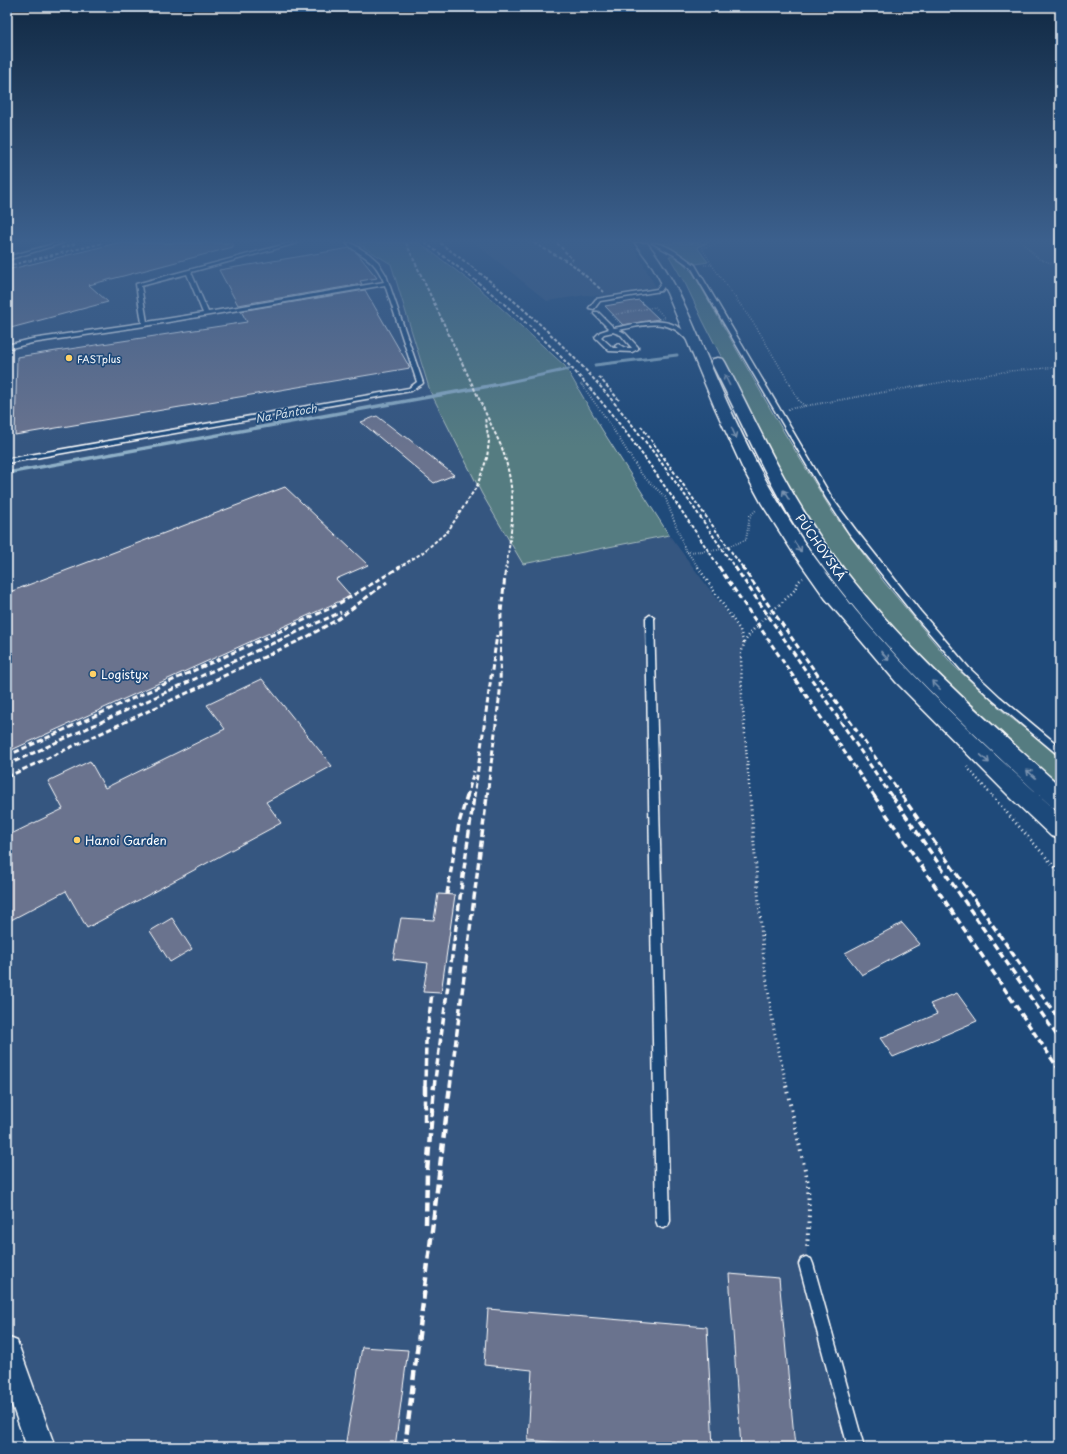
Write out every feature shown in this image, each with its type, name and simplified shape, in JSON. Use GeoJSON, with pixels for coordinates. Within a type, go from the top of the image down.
{"type":"FeatureCollection","features":[{"type":"Feature","properties":{"kind":"main road","name":"PÚCHOVSKÁ"},"geometry":{"type":"LineString","coordinates":[[681,311],[737,440],[771,505],[814,569],[859,626],[909,683],[972,734],[1060,800]]}},
{"type":"Feature","properties":{"kind":"main road","name":"PÚCHOVSKÁ"},"geometry":{"type":"LineString","coordinates":[[693,311],[765,459],[814,541],[839,574],[914,662],[972,734]]}},
{"type":"Feature","properties":{"kind":"main road"},"geometry":{"type":"LineString","coordinates":[[972,734],[1060,829]]}},
{"type":"Feature","properties":{"kind":"street"},"geometry":{"type":"LineString","coordinates":[[7,1351],[41,1447]]}},
{"type":"Feature","properties":{"kind":"lane"},"geometry":{"type":"LineString","coordinates":[[143,311],[145,324]]}},
{"type":"Feature","properties":{"kind":"lane"},"geometry":{"type":"LineString","coordinates":[[7,347],[32,341],[224,311]]}},
{"type":"Feature","properties":{"kind":"lane"},"geometry":{"type":"LineString","coordinates":[[7,461],[411,389],[420,383],[396,311]]}},
{"type":"Feature","properties":{"kind":"lane"},"geometry":{"type":"LineString","coordinates":[[594,311],[613,330],[623,334],[636,348],[632,350],[611,350],[598,337],[602,333],[613,330],[660,322],[676,325],[686,335],[704,363]]}},
{"type":"Feature","properties":{"kind":"lane"},"geometry":{"type":"LineString","coordinates":[[719,311],[829,498],[848,526],[917,613],[966,670],[1002,704],[1060,752]]}},
{"type":"Feature","properties":{"kind":"lane"},"geometry":{"type":"LineString","coordinates":[[610,338],[613,330]]}},
{"type":"Feature","properties":{"kind":"lane"},"geometry":{"type":"LineString","coordinates":[[618,346],[624,350]]}},
{"type":"Feature","properties":{"kind":"lane"},"geometry":{"type":"LineString","coordinates":[[650,618],[663,1221]]}},
{"type":"Feature","properties":{"kind":"lane"},"geometry":{"type":"LineString","coordinates":[[806,1264],[856,1447]]}},
{"type":"Feature","properties":{"kind":"path"},"geometry":{"type":"LineString","coordinates":[[745,311],[757,328],[799,401],[806,406]]}},
{"type":"Feature","properties":{"kind":"path"},"geometry":{"type":"LineString","coordinates":[[778,410],[1009,371],[1060,367]]}},
{"type":"Feature","properties":{"kind":"path"},"geometry":{"type":"LineString","coordinates":[[581,384],[608,421],[642,475],[665,497],[688,552],[709,581],[740,630],[744,644]]}},
{"type":"Feature","properties":{"kind":"path"},"geometry":{"type":"LineString","coordinates":[[688,552],[704,553],[746,540],[750,516],[754,510],[760,509]]}},
{"type":"Feature","properties":{"kind":"path"},"geometry":{"type":"LineString","coordinates":[[804,578],[798,581],[794,590],[753,628],[744,644],[741,654],[742,697],[764,962],[774,1030],[808,1183],[809,1214],[806,1264]]}},
{"type":"Feature","properties":{"kind":"path"},"geometry":{"type":"LineString","coordinates":[[980,782],[1060,873]]}},
{"type":"Feature","properties":{"kind":"shaded area"},"geometry":{"type":"Polygon","coordinates":[[[7,311],[405,311],[430,391],[523,564],[669,535],[740,630],[744,644],[741,654],[742,697],[764,962],[774,1030],[808,1183],[809,1214],[806,1264],[856,1447],[41,1447],[7,1351],[7,311]]]}},
{"type":"Feature","properties":{"kind":"green space"},"geometry":{"type":"Polygon","coordinates":[[[405,311],[504,311],[565,366],[601,428],[669,535],[523,564],[482,494],[430,391],[405,311]]]}},
{"type":"Feature","properties":{"kind":"green space"},"geometry":{"type":"Polygon","coordinates":[[[698,311],[715,311],[779,424],[833,513],[884,582],[953,665],[1006,714],[1060,756],[1060,784],[989,726],[927,665],[858,587],[812,525],[785,481],[698,311]]]}},
{"type":"Feature","properties":{"kind":"building"},"geometry":{"type":"Polygon","coordinates":[[[7,311],[75,311],[7,329],[7,311]]]}},
{"type":"Feature","properties":{"kind":"building"},"geometry":{"type":"Polygon","coordinates":[[[241,311],[377,311],[410,368],[15,435],[17,357],[247,322],[241,311]]]}},
{"type":"Feature","properties":{"kind":"building"},"geometry":{"type":"Polygon","coordinates":[[[610,311],[650,311],[659,319],[623,325],[610,311]]]}},
{"type":"Feature","properties":{"kind":"building"},"geometry":{"type":"Polygon","coordinates":[[[377,416],[454,475],[434,483],[361,422],[377,416]]]}},
{"type":"Feature","properties":{"kind":"building","name":"Logistyx"},"geometry":{"type":"Polygon","coordinates":[[[285,487],[368,565],[336,579],[351,596],[7,752],[7,593],[285,487]]]}},
{"type":"Feature","properties":{"kind":"building"},"geometry":{"type":"Polygon","coordinates":[[[262,679],[332,766],[266,802],[281,823],[87,928],[66,891],[11,920],[7,912],[7,836],[63,809],[48,781],[90,761],[105,788],[225,729],[207,705],[262,679]]]}},
{"type":"Feature","properties":{"kind":"building"},"geometry":{"type":"Polygon","coordinates":[[[438,894],[455,895],[441,993],[423,992],[428,963],[393,959],[401,918],[434,920],[438,894]]]}},
{"type":"Feature","properties":{"kind":"building"},"geometry":{"type":"Polygon","coordinates":[[[172,918],[192,949],[170,962],[150,931],[172,918]]]}},
{"type":"Feature","properties":{"kind":"building"},"geometry":{"type":"Polygon","coordinates":[[[902,923],[920,944],[862,975],[845,953],[902,923]]]}},
{"type":"Feature","properties":{"kind":"building"},"geometry":{"type":"Polygon","coordinates":[[[957,993],[977,1021],[893,1057],[880,1038],[937,1014],[930,1004],[957,993]]]}},
{"type":"Feature","properties":{"kind":"building"},"geometry":{"type":"Polygon","coordinates":[[[729,1274],[779,1278],[795,1447],[741,1447],[729,1274]]]}},
{"type":"Feature","properties":{"kind":"building"},"geometry":{"type":"Polygon","coordinates":[[[488,1309],[707,1327],[713,1447],[608,1447],[528,1440],[532,1370],[484,1365],[488,1309]]]}},
{"type":"Feature","properties":{"kind":"building"},"geometry":{"type":"Polygon","coordinates":[[[362,1347],[408,1350],[395,1447],[345,1447],[362,1347]]]}},
{"type":"Feature","properties":{"kind":"waterway","name":"Na Pántoch"},"geometry":{"type":"LineString","coordinates":[[595,365],[677,355]]}},
{"type":"Feature","properties":{"kind":"waterway","name":"Na Pántoch"},"geometry":{"type":"LineString","coordinates":[[493,385],[569,369]]}},
{"type":"Feature","properties":{"kind":"waterway","name":"Na Pántoch"},"geometry":{"type":"LineString","coordinates":[[7,473],[493,385]]}},
{"type":"Feature","properties":{"kind":"railway"},"geometry":{"type":"LineString","coordinates":[[438,311],[502,448],[507,464],[512,494],[512,522],[506,568]]}},
{"type":"Feature","properties":{"kind":"railway"},"geometry":{"type":"LineString","coordinates":[[512,311],[530,326],[568,364],[605,406],[672,497],[720,568]]}},
{"type":"Feature","properties":{"kind":"railway"},"geometry":{"type":"LineString","coordinates":[[525,311],[566,349],[623,414],[662,464],[735,568]]}},
{"type":"Feature","properties":{"kind":"railway"},"geometry":{"type":"LineString","coordinates":[[599,377],[619,400]]}},
{"type":"Feature","properties":{"kind":"railway"},"geometry":{"type":"LineString","coordinates":[[398,568],[422,553],[448,531],[477,486],[487,458],[489,441],[485,418]]}},
{"type":"Feature","properties":{"kind":"railway"},"geometry":{"type":"LineString","coordinates":[[641,426],[743,568]]}},
{"type":"Feature","properties":{"kind":"railway"},"geometry":{"type":"LineString","coordinates":[[7,756],[335,606],[400,567]]}},
{"type":"Feature","properties":{"kind":"railway"},"geometry":{"type":"LineString","coordinates":[[487,797],[500,692],[501,612],[506,567]]}},
{"type":"Feature","properties":{"kind":"railway"},"geometry":{"type":"LineString","coordinates":[[719,567],[875,797]]}},
{"type":"Feature","properties":{"kind":"railway"},"geometry":{"type":"LineString","coordinates":[[735,567],[892,797]]}},
{"type":"Feature","properties":{"kind":"railway"},"geometry":{"type":"LineString","coordinates":[[742,567],[903,797]]}},
{"type":"Feature","properties":{"kind":"railway"},"geometry":{"type":"LineString","coordinates":[[7,777],[307,637],[338,619],[387,582]]}},
{"type":"Feature","properties":{"kind":"railway"},"geometry":{"type":"LineString","coordinates":[[7,765],[341,612]]}},
{"type":"Feature","properties":{"kind":"railway"},"geometry":{"type":"LineString","coordinates":[[474,797],[497,635]]}},
{"type":"Feature","properties":{"kind":"railway"},"geometry":{"type":"LineString","coordinates":[[467,797],[474,771]]}},
{"type":"Feature","properties":{"kind":"railway"},"geometry":{"type":"LineString","coordinates":[[447,894],[459,823],[467,796]]}},
{"type":"Feature","properties":{"kind":"railway"},"geometry":{"type":"LineString","coordinates":[[434,1087],[474,796]]}},
{"type":"Feature","properties":{"kind":"railway"},"geometry":{"type":"LineString","coordinates":[[450,1087],[487,796]]}},
{"type":"Feature","properties":{"kind":"railway"},"geometry":{"type":"LineString","coordinates":[[874,796],[1060,1071]]}},
{"type":"Feature","properties":{"kind":"railway"},"geometry":{"type":"LineString","coordinates":[[892,796],[1060,1040]]}},
{"type":"Feature","properties":{"kind":"railway"},"geometry":{"type":"LineString","coordinates":[[902,796],[1060,1021]]}},
{"type":"Feature","properties":{"kind":"railway"},"geometry":{"type":"LineString","coordinates":[[425,1087],[426,1041],[432,993]]}},
{"type":"Feature","properties":{"kind":"railway"},"geometry":{"type":"LineString","coordinates":[[426,1224],[427,1172],[434,1086]]}},
{"type":"Feature","properties":{"kind":"railway"},"geometry":{"type":"LineString","coordinates":[[405,1447],[450,1086]]}},
{"type":"Feature","properties":{"kind":"railway"},"geometry":{"type":"LineString","coordinates":[[425,1087],[425,1122]]}},
{"type":"Feature","properties":{"kind":"place","name":"FASTplus"},"geometry":{"type":"Point","coordinates":[69,358]}},
{"type":"Feature","properties":{"kind":"place","name":"Logistyx"},"geometry":{"type":"Point","coordinates":[93,674]}},
{"type":"Feature","properties":{"kind":"place","name":"Hanoi Garden"},"geometry":{"type":"Point","coordinates":[77,840]}}]}
